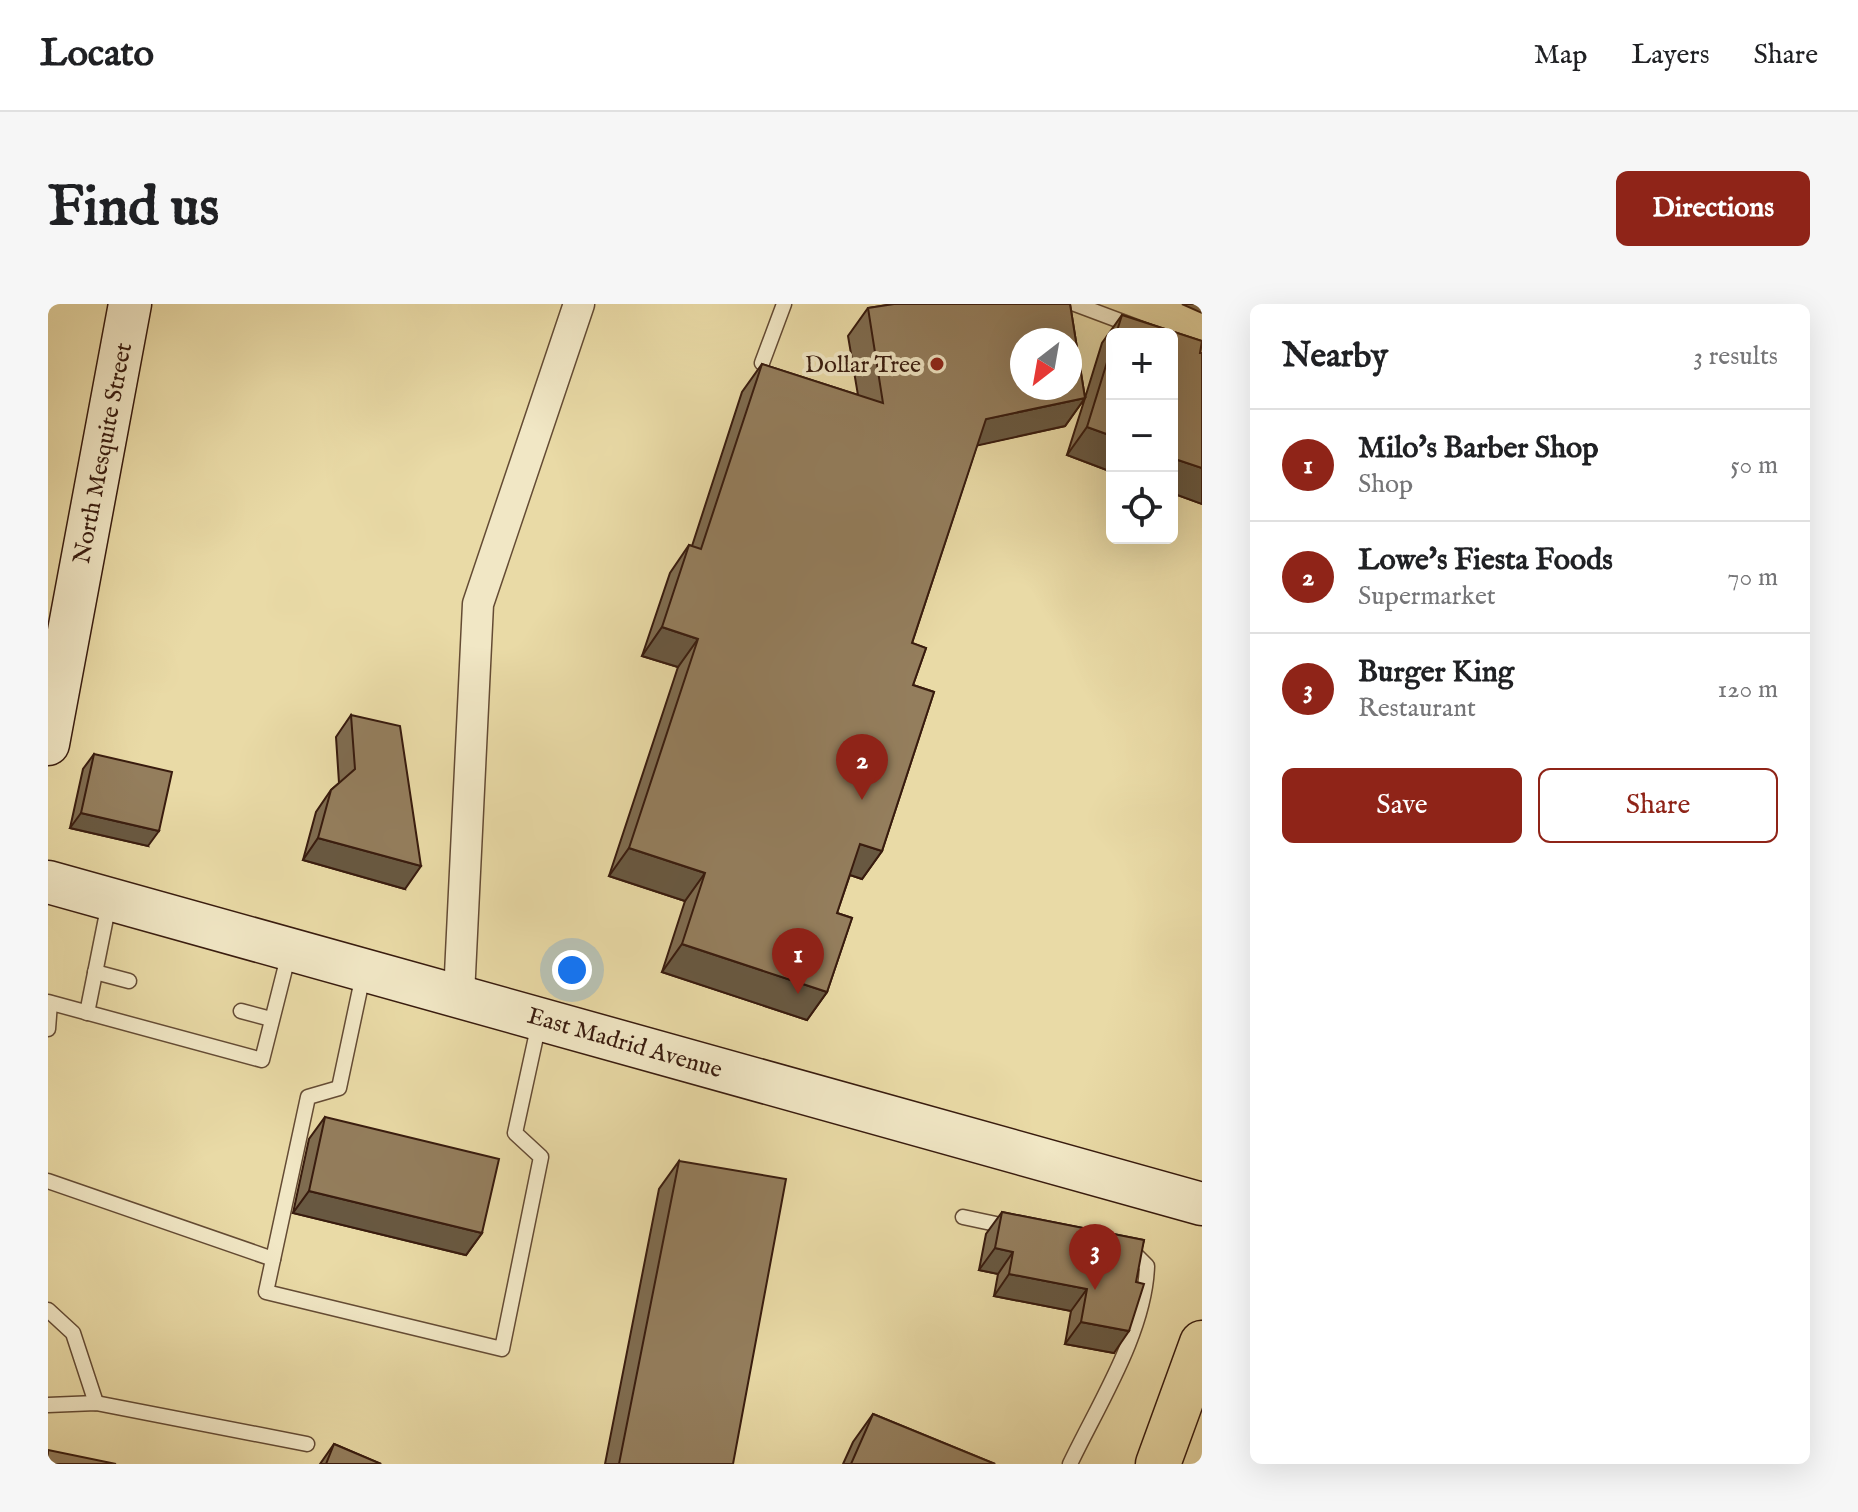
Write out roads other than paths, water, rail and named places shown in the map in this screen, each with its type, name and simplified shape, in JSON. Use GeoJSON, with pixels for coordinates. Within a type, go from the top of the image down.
{"type":"FeatureCollection","features":[{"type":"Feature","properties":{"kind":"main road"},"geometry":{"type":"LineString","coordinates":[[1158,1464],[1202,1343]]}},
{"type":"Feature","properties":{"kind":"street","name":"North Mesquite Street"},"geometry":{"type":"LineString","coordinates":[[48,744],[130,304]]}},
{"type":"Feature","properties":{"kind":"street"},"geometry":{"type":"LineString","coordinates":[[459,995],[478,604],[579,304]]}},
{"type":"Feature","properties":{"kind":"street","name":"East Madrid Avenue"},"geometry":{"type":"LineString","coordinates":[[48,882],[1202,1204]]}},
{"type":"Feature","properties":{"kind":"lane"},"geometry":{"type":"LineString","coordinates":[[762,363],[784,304]]}},
{"type":"Feature","properties":{"kind":"lane"},"geometry":{"type":"LineString","coordinates":[[1075,304],[1139,328]]}},
{"type":"Feature","properties":{"kind":"lane"},"geometry":{"type":"LineString","coordinates":[[87,1013],[110,899]]}},
{"type":"Feature","properties":{"kind":"lane"},"geometry":{"type":"LineString","coordinates":[[48,1029],[49,1003],[262,1060],[291,949]]}},
{"type":"Feature","properties":{"kind":"lane"},"geometry":{"type":"LineString","coordinates":[[364,969],[339,1088],[308,1097],[266,1292],[502,1349],[541,1157],[515,1133],[540,1019]]}},
{"type":"Feature","properties":{"kind":"lane"},"geometry":{"type":"LineString","coordinates":[[95,972],[129,981]]}},
{"type":"Feature","properties":{"kind":"lane"},"geometry":{"type":"LineString","coordinates":[[241,1011],[271,1019]]}},
{"type":"Feature","properties":{"kind":"lane"},"geometry":{"type":"LineString","coordinates":[[48,1181],[273,1259]]}},
{"type":"Feature","properties":{"kind":"lane"},"geometry":{"type":"LineString","coordinates":[[963,1217],[1025,1230]]}},
{"type":"Feature","properties":{"kind":"lane"},"geometry":{"type":"LineString","coordinates":[[1070,1464],[1132,1333],[1146,1294],[1147,1266],[1133,1252],[1102,1246]]}},
{"type":"Feature","properties":{"kind":"lane"},"geometry":{"type":"LineString","coordinates":[[48,1310],[73,1333],[96,1403]]}},
{"type":"Feature","properties":{"kind":"lane"},"geometry":{"type":"LineString","coordinates":[[48,1405],[96,1403],[307,1444]]}},
{"type":"Feature","properties":{"kind":"place","name":"Dollar Tree"},"geometry":{"type":"Point","coordinates":[937,364]}},
{"type":"Feature","properties":{"kind":"place","name":"Lowe's Fiesta Foods"},"geometry":{"type":"Point","coordinates":[862,800]}},
{"type":"Feature","properties":{"kind":"place","name":"Milo's Barber Shop"},"geometry":{"type":"Point","coordinates":[798,994]}},
{"type":"Feature","properties":{"kind":"place","name":"Burger King"},"geometry":{"type":"Point","coordinates":[1095,1290]}}]}
